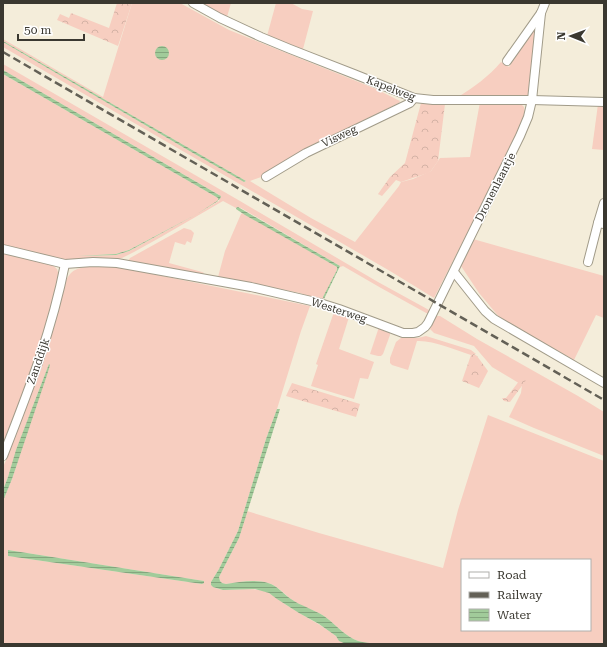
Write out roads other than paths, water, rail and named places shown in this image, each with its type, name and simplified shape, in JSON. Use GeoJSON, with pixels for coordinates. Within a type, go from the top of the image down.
{"type":"FeatureCollection","features":[{"type":"Feature","properties":{"kind":"street","name":"Kapelweg"},"geometry":{"type":"LineString","coordinates":[[193,3],[220,18],[261,37],[414,98],[445,100],[604,102]]}},
{"type":"Feature","properties":{"kind":"street"},"geometry":{"type":"LineString","coordinates":[[507,61],[541,13],[546,3]]}},
{"type":"Feature","properties":{"kind":"street"},"geometry":{"type":"LineString","coordinates":[[532,100],[541,13]]}},
{"type":"Feature","properties":{"kind":"street","name":"Visweg"},"geometry":{"type":"LineString","coordinates":[[266,177],[306,153],[410,103],[414,98]]}},
{"type":"Feature","properties":{"kind":"street","name":"Dronenlaantje"},"geometry":{"type":"LineString","coordinates":[[454,272],[520,136],[528,116],[532,100]]}},
{"type":"Feature","properties":{"kind":"street"},"geometry":{"type":"LineString","coordinates":[[588,262],[601,223],[604,203]]}},
{"type":"Feature","properties":{"kind":"street","name":"Westerweg"},"geometry":{"type":"LineString","coordinates":[[3,250],[64,264],[93,262],[117,263],[278,293],[346,312],[404,333],[418,332],[425,327],[454,272]]}},
{"type":"Feature","properties":{"kind":"street","name":"Zanddijk"},"geometry":{"type":"LineString","coordinates":[[3,456],[40,357],[61,283],[64,264]]}},
{"type":"Feature","properties":{"kind":"street"},"geometry":{"type":"LineString","coordinates":[[454,272],[485,311],[494,319],[604,383]]}},
{"type":"Feature","properties":{"kind":"water"},"geometry":{"type":"Polygon","coordinates":[[[3,41],[246,181],[244,182],[193,153],[3,41]]]}},
{"type":"Feature","properties":{"kind":"water"},"geometry":{"type":"Polygon","coordinates":[[[162,46],[167,48],[169,53],[167,58],[162,60],[157,58],[155,53],[157,48],[162,46]]]}},
{"type":"Feature","properties":{"kind":"water"},"geometry":{"type":"Polygon","coordinates":[[[3,70],[221,196],[220,199],[218,200],[218,198],[3,74],[3,70]]]}},
{"type":"Feature","properties":{"kind":"water"},"geometry":{"type":"Polygon","coordinates":[[[218,200],[218,201],[197,214],[218,200]]]}},
{"type":"Feature","properties":{"kind":"water"},"geometry":{"type":"Polygon","coordinates":[[[238,207],[340,266],[324,299],[323,297],[337,270],[337,267],[245,215],[236,209],[238,207]]]}},
{"type":"Feature","properties":{"kind":"water"},"geometry":{"type":"Polygon","coordinates":[[[197,214],[129,251],[116,255],[78,256],[116,254],[129,250],[197,214]]]}},
{"type":"Feature","properties":{"kind":"water"},"geometry":{"type":"Polygon","coordinates":[[[49,364],[47,375],[12,479],[3,501],[3,490],[16,450],[49,364]]]}},
{"type":"Feature","properties":{"kind":"water"},"geometry":{"type":"Polygon","coordinates":[[[277,409],[280,409],[239,538],[219,577],[220,581],[226,584],[252,581],[268,583],[275,586],[288,597],[324,616],[354,639],[367,643],[386,644],[346,644],[339,641],[336,636],[319,624],[269,593],[255,589],[223,590],[211,585],[211,582],[238,531],[266,439],[277,409]]]}},
{"type":"Feature","properties":{"kind":"water"},"geometry":{"type":"Polygon","coordinates":[[[8,550],[204,581],[204,583],[202,584],[8,556],[8,550]]]}},
{"type":"Feature","properties":{"kind":"railway"},"geometry":{"type":"LineString","coordinates":[[3,52],[604,400]]}}]}
